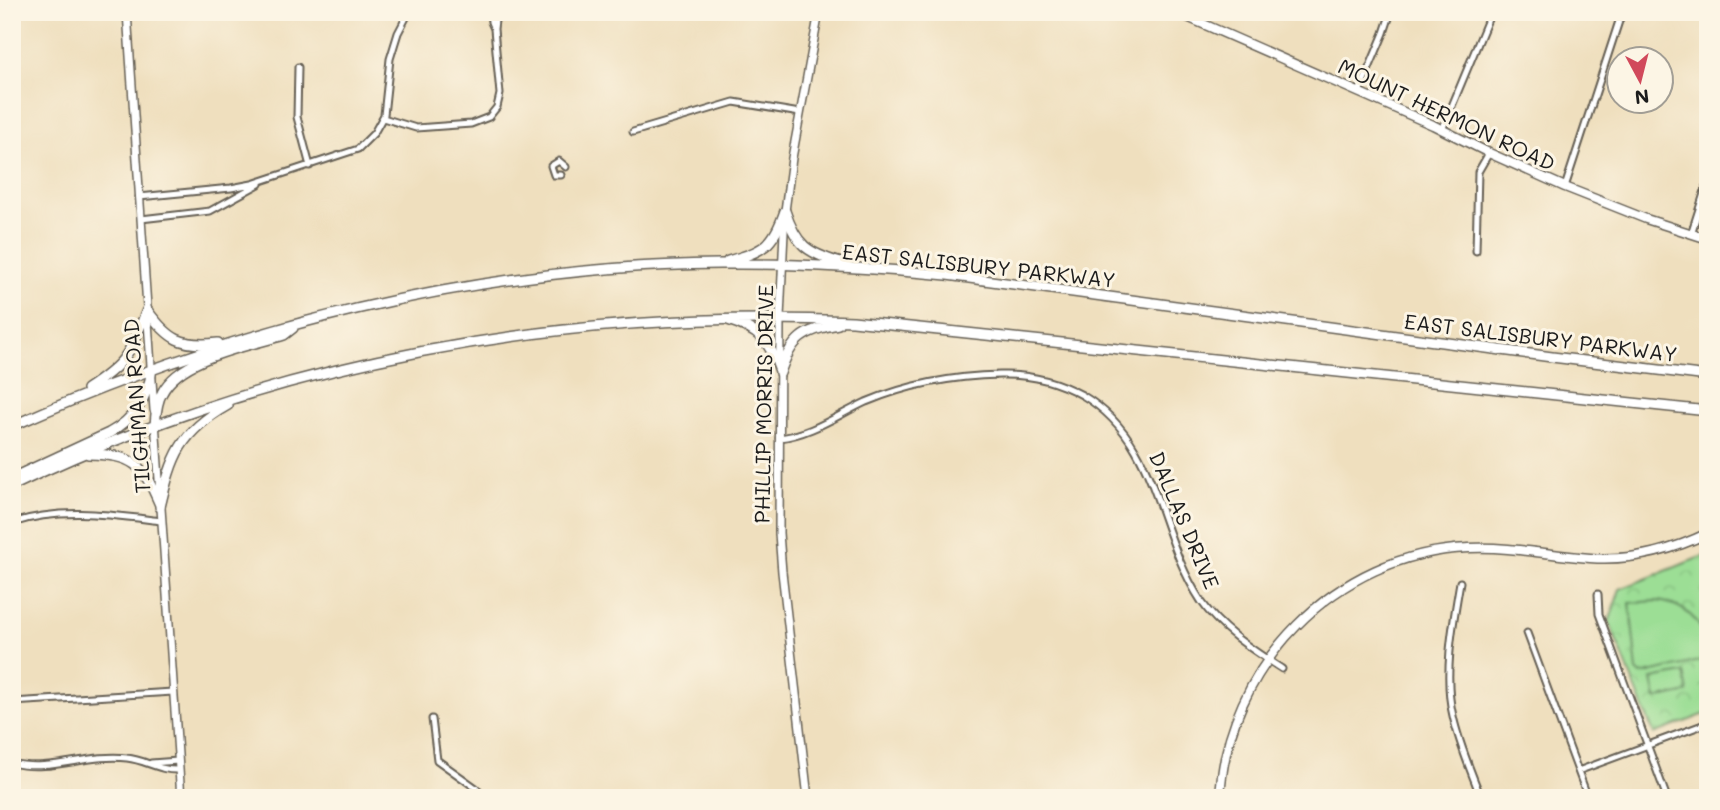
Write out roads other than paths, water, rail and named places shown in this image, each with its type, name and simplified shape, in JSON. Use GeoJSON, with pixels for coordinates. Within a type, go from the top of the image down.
{"type":"FeatureCollection","features":[{"type":"Feature","properties":{"kind":"main road","name":"MOUNT HERMON ROAD"},"geometry":{"type":"LineString","coordinates":[[1176,12],[1359,92],[1565,187],[1708,239]]}},
{"type":"Feature","properties":{"kind":"main road"},"geometry":{"type":"LineString","coordinates":[[718,264],[755,253],[768,245],[778,232],[785,211]]}},
{"type":"Feature","properties":{"kind":"main road"},"geometry":{"type":"LineString","coordinates":[[785,211],[793,233],[810,252],[853,267]]}},
{"type":"Feature","properties":{"kind":"main road","name":"EAST SALISBURY PARKWAY"},"geometry":{"type":"LineString","coordinates":[[12,426],[152,369],[237,341],[393,301],[500,283],[619,269],[718,264],[853,267],[947,275],[1577,360],[1708,375]]}},
{"type":"Feature","properties":{"kind":"main road"},"geometry":{"type":"LineString","coordinates":[[147,310],[166,334],[180,342],[200,345],[237,341]]}},
{"type":"Feature","properties":{"kind":"main road"},"geometry":{"type":"LineString","coordinates":[[68,402],[119,366],[138,336],[147,310]]}},
{"type":"Feature","properties":{"kind":"main road"},"geometry":{"type":"LineString","coordinates":[[721,318],[759,334],[772,349],[780,373]]}},
{"type":"Feature","properties":{"kind":"main road"},"geometry":{"type":"LineString","coordinates":[[12,486],[155,426],[245,396],[344,368],[471,342],[604,325],[721,318],[853,321],[1685,409],[1708,409]]}},
{"type":"Feature","properties":{"kind":"main road"},"geometry":{"type":"LineString","coordinates":[[780,373],[791,346],[805,334],[814,329],[853,321]]}},
{"type":"Feature","properties":{"kind":"main road"},"geometry":{"type":"LineString","coordinates":[[155,426],[162,392],[184,369],[215,356],[284,335],[299,324]]}},
{"type":"Feature","properties":{"kind":"main road"},"geometry":{"type":"LineString","coordinates":[[12,478],[124,424],[144,400],[152,369]]}},
{"type":"Feature","properties":{"kind":"main road"},"geometry":{"type":"LineString","coordinates":[[160,507],[168,472],[182,443],[205,418],[245,396]]}},
{"type":"Feature","properties":{"kind":"main road"},"geometry":{"type":"LineString","coordinates":[[83,454],[125,458],[137,466],[146,474],[160,507]]}},
{"type":"Feature","properties":{"kind":"main road"},"geometry":{"type":"LineString","coordinates":[[1220,798],[1224,762],[1232,731],[1247,694],[1268,659],[1289,632],[1322,602],[1366,575],[1409,558],[1441,551],[1479,547],[1588,558],[1632,557],[1670,548],[1708,533]]}},
{"type":"Feature","properties":{"kind":"street","name":"TILGHMAN ROAD"},"geometry":{"type":"LineString","coordinates":[[127,12],[181,798]]}},
{"type":"Feature","properties":{"kind":"street"},"geometry":{"type":"LineString","coordinates":[[139,197],[231,188],[310,166],[358,149],[374,133],[383,118],[391,53],[409,12]]}},
{"type":"Feature","properties":{"kind":"street"},"geometry":{"type":"LineString","coordinates":[[490,12],[494,29]]}},
{"type":"Feature","properties":{"kind":"street"},"geometry":{"type":"LineString","coordinates":[[383,118],[416,128],[471,124],[489,117],[497,107],[500,94],[494,29],[496,12]]}},
{"type":"Feature","properties":{"kind":"street","name":"PHILLIP MORRIS DRIVE"},"geometry":{"type":"LineString","coordinates":[[808,798],[782,572],[780,318],[785,211],[819,12]]}},
{"type":"Feature","properties":{"kind":"street"},"geometry":{"type":"LineString","coordinates":[[1197,22],[1200,12]]}},
{"type":"Feature","properties":{"kind":"street"},"geometry":{"type":"LineString","coordinates":[[1359,92],[1391,12]]}},
{"type":"Feature","properties":{"kind":"street"},"geometry":{"type":"LineString","coordinates":[[1441,130],[1491,12]]}},
{"type":"Feature","properties":{"kind":"street"},"geometry":{"type":"LineString","coordinates":[[1565,187],[1622,12]]}},
{"type":"Feature","properties":{"kind":"street"},"geometry":{"type":"LineString","coordinates":[[298,67],[297,117],[310,166]]}},
{"type":"Feature","properties":{"kind":"street"},"geometry":{"type":"LineString","coordinates":[[632,132],[734,102],[800,113]]}},
{"type":"Feature","properties":{"kind":"street"},"geometry":{"type":"LineString","coordinates":[[1476,251],[1478,172],[1489,153]]}},
{"type":"Feature","properties":{"kind":"street"},"geometry":{"type":"LineString","coordinates":[[561,175],[552,173],[551,166],[559,161],[566,167]]}},
{"type":"Feature","properties":{"kind":"street"},"geometry":{"type":"LineString","coordinates":[[141,219],[210,211],[267,179]]}},
{"type":"Feature","properties":{"kind":"street"},"geometry":{"type":"LineString","coordinates":[[1691,234],[1708,181]]}},
{"type":"Feature","properties":{"kind":"street","name":"DALLAS DRIVE"},"geometry":{"type":"LineString","coordinates":[[779,438],[801,434],[891,393],[938,381],[1014,374],[1066,387],[1098,405],[1126,433],[1148,471],[1182,564],[1202,601],[1226,628],[1282,669]]}},
{"type":"Feature","properties":{"kind":"street"},"geometry":{"type":"LineString","coordinates":[[12,523],[68,512],[161,521]]}},
{"type":"Feature","properties":{"kind":"street"},"geometry":{"type":"LineString","coordinates":[[1460,582],[1452,642],[1451,708],[1481,798]]}},
{"type":"Feature","properties":{"kind":"street"},"geometry":{"type":"LineString","coordinates":[[1598,594],[1599,614],[1667,798]]}},
{"type":"Feature","properties":{"kind":"street"},"geometry":{"type":"LineString","coordinates":[[1527,633],[1588,798]]}},
{"type":"Feature","properties":{"kind":"street"},"geometry":{"type":"LineString","coordinates":[[12,702],[173,692]]}},
{"type":"Feature","properties":{"kind":"street"},"geometry":{"type":"LineString","coordinates":[[432,719],[436,760],[481,792],[484,798]]}},
{"type":"Feature","properties":{"kind":"street"},"geometry":{"type":"LineString","coordinates":[[1578,771],[1708,723]]}},
{"type":"Feature","properties":{"kind":"street"},"geometry":{"type":"LineString","coordinates":[[12,763],[45,765],[110,757],[151,763],[178,761]]}},
{"type":"Feature","properties":{"kind":"street"},"geometry":{"type":"LineString","coordinates":[[151,763],[159,769],[179,770]]}}]}
